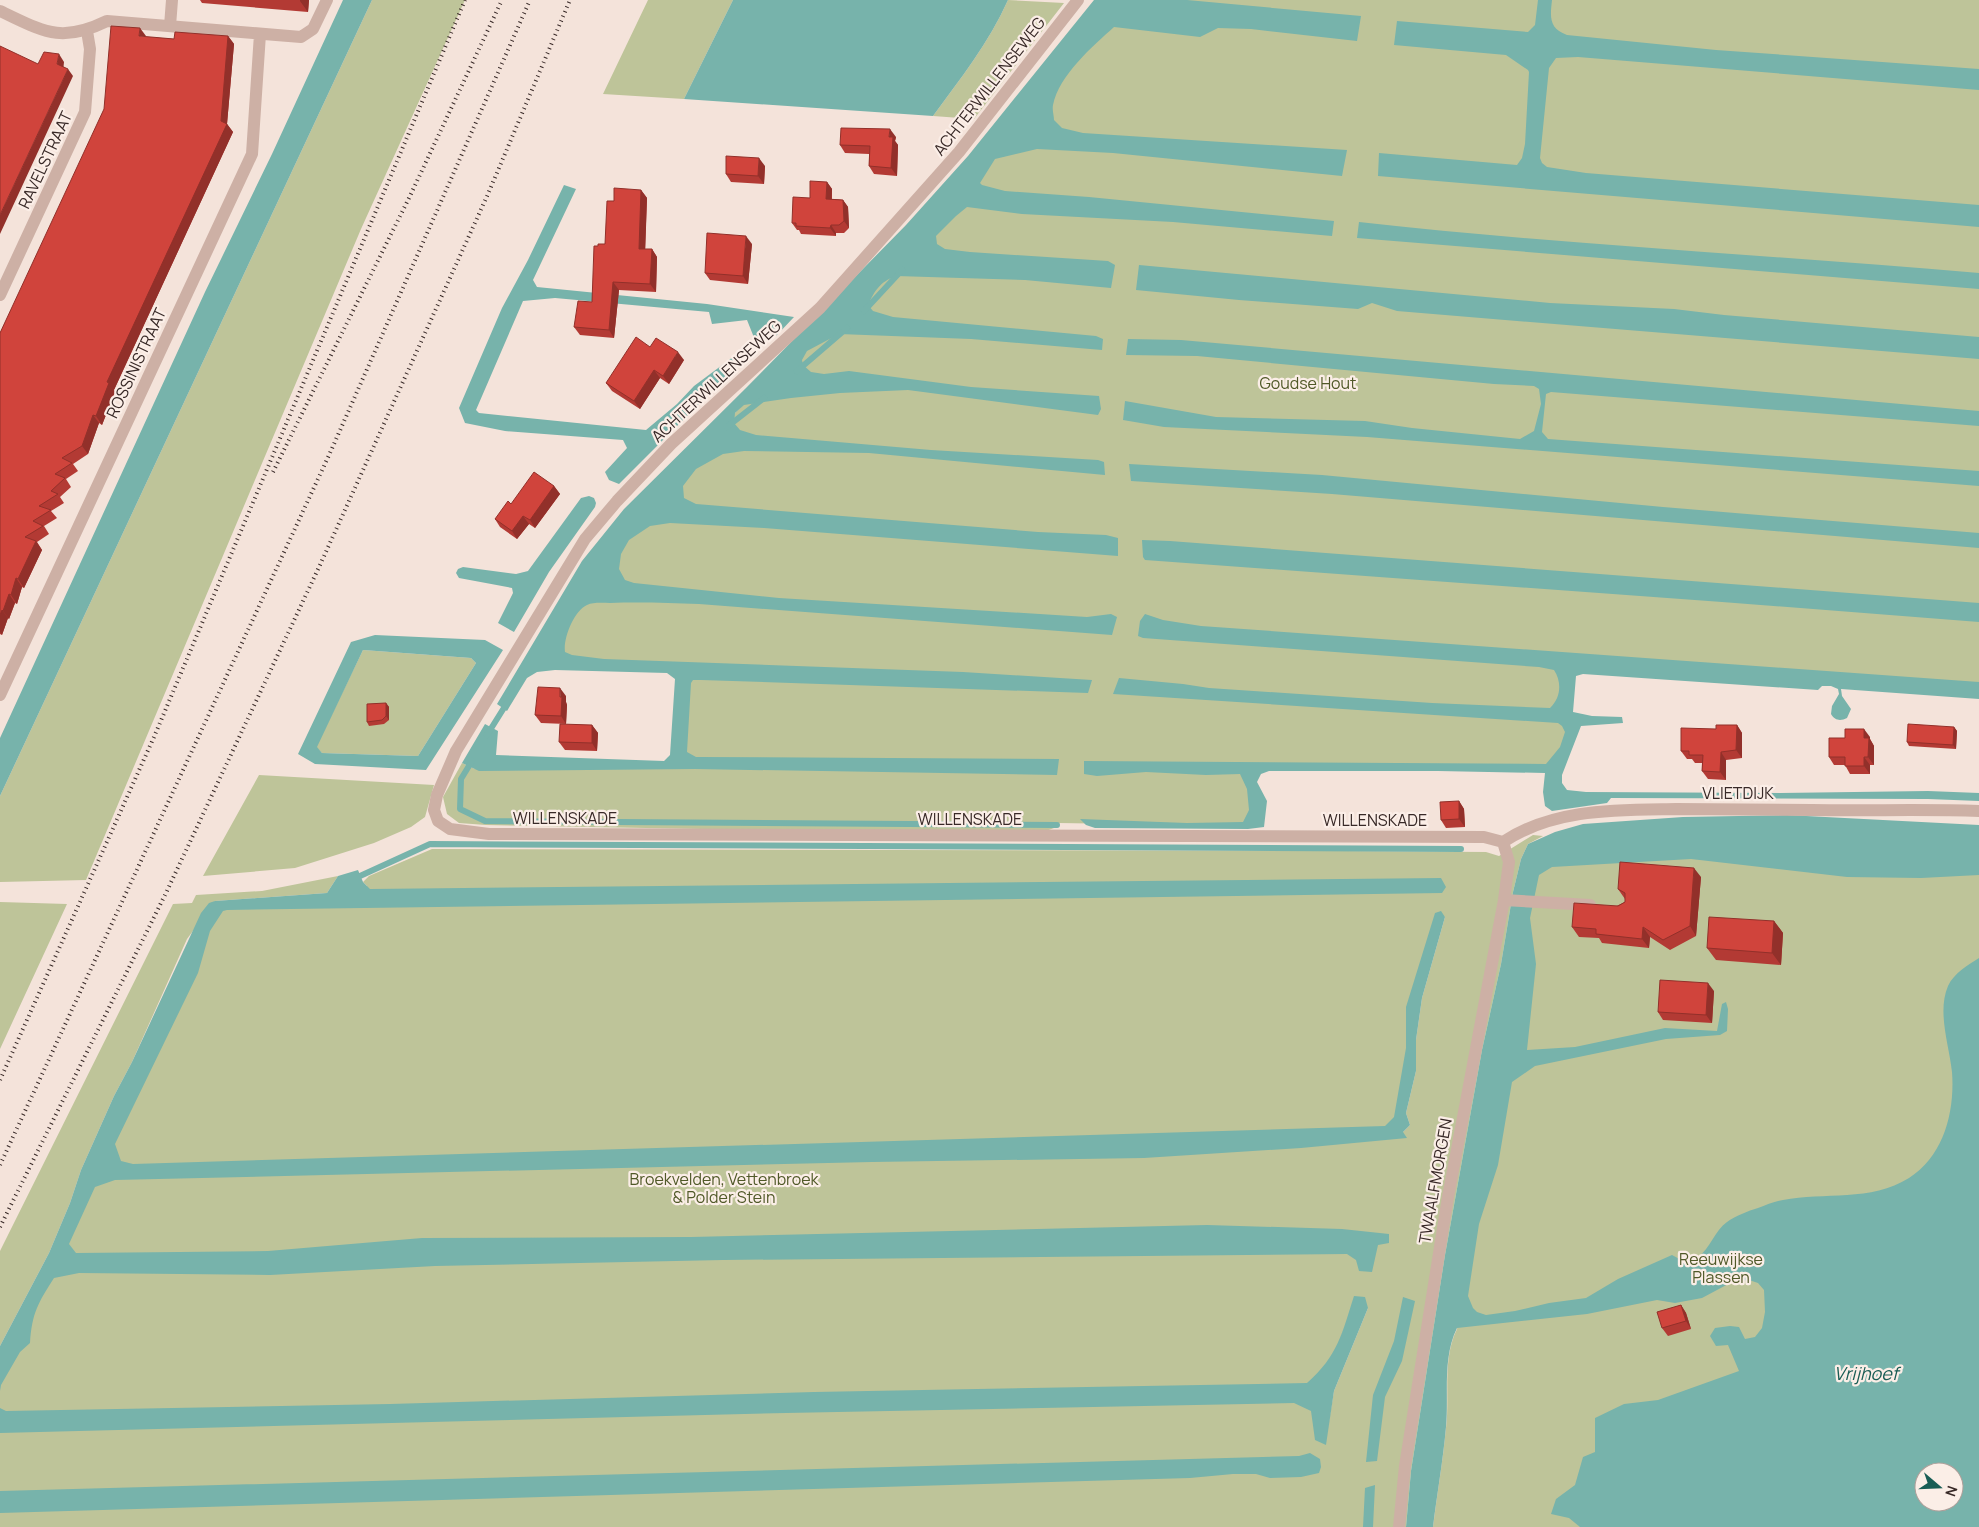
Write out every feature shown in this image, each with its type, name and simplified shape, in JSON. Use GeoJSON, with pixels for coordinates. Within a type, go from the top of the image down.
{"type":"FeatureCollection","features":[{"type":"Feature","properties":{"kind":"street"},"geometry":{"type":"LineString","coordinates":[[170,26],[172,0]]}},
{"type":"Feature","properties":{"kind":"street"},"geometry":{"type":"LineString","coordinates":[[0,11],[44,31],[67,34],[87,31],[107,21],[301,37],[313,29],[327,0]]}},
{"type":"Feature","properties":{"kind":"street","name":"ACHTERWILLENSEWEG"},"geometry":{"type":"LineString","coordinates":[[438,821],[434,810],[437,795],[456,751],[586,539],[617,501],[671,444],[820,308],[958,152],[1078,0]]}},
{"type":"Feature","properties":{"kind":"street","name":"RAVELSTRAAT"},"geometry":{"type":"LineString","coordinates":[[0,295],[85,112],[90,49],[87,31]]}},
{"type":"Feature","properties":{"kind":"street","name":"ROSSINISTRAAT"},"geometry":{"type":"LineString","coordinates":[[0,695],[252,154],[260,34]]}},
{"type":"Feature","properties":{"kind":"street","name":"VLIETDIJK"},"geometry":{"type":"LineString","coordinates":[[1503,842],[1517,833],[1558,818],[1606,810],[1979,811]]}},
{"type":"Feature","properties":{"kind":"street","name":"WILLENSKADE"},"geometry":{"type":"LineString","coordinates":[[438,821],[450,829],[489,834],[1484,837],[1503,842]]}},
{"type":"Feature","properties":{"kind":"street","name":"TWAALFMORGEN"},"geometry":{"type":"LineString","coordinates":[[1399,1527],[1405,1466],[1448,1197],[1507,900],[1509,862],[1503,842]]}},
{"type":"Feature","properties":{"kind":"street"},"geometry":{"type":"LineString","coordinates":[[1507,900],[1605,906]]}},
{"type":"Feature","properties":{"kind":"green space"},"geometry":{"type":"Polygon","coordinates":[[[372,0],[465,0],[361,229],[86,880],[0,882],[0,796],[372,0]]]}},
{"type":"Feature","properties":{"kind":"green space"},"geometry":{"type":"Polygon","coordinates":[[[648,0],[733,0],[684,99],[603,94],[648,0]]]}},
{"type":"Feature","properties":{"kind":"green space"},"geometry":{"type":"Polygon","coordinates":[[[1008,0],[1064,3],[974,119],[933,116],[983,46],[1008,0]]]}},
{"type":"Feature","properties":{"kind":"green space","name":"Goudse Hout"},"geometry":{"type":"Polygon","coordinates":[[[1097,0],[1979,0],[1979,690],[1570,664],[1570,721],[1557,768],[1256,766],[1252,826],[1058,823],[1054,828],[1046,831],[756,830],[486,825],[459,823],[447,814],[443,797],[462,763],[475,769],[675,766],[681,670],[544,657],[563,604],[735,413],[989,146],[1097,0]]]}},
{"type":"Feature","properties":{"kind":"green space"},"geometry":{"type":"Polygon","coordinates":[[[363,650],[471,658],[476,663],[418,756],[322,753],[316,747],[363,650]]]}},
{"type":"Feature","properties":{"kind":"green space"},"geometry":{"type":"Polygon","coordinates":[[[259,775],[434,785],[425,817],[411,827],[374,843],[295,868],[203,876],[259,775]]]}},
{"type":"Feature","properties":{"kind":"green space","name":"Reeuwijkse Plassen"},"geometry":{"type":"Polygon","coordinates":[[[1979,827],[1979,1527],[1433,1527],[1446,1428],[1448,1365],[1452,1341],[1457,1329],[1534,860],[1979,827]]]}},
{"type":"Feature","properties":{"kind":"green space","name":"Broekvelden, Vettenbroek & Polder Stein"},"geometry":{"type":"Polygon","coordinates":[[[1533,835],[1543,836],[1528,844],[1521,859],[1513,892],[1445,1255],[1411,1471],[1406,1527],[0,1527],[0,1364],[214,903],[340,901],[367,886],[363,882],[369,876],[432,849],[1347,851],[1486,852],[1499,856],[1533,835]],[[1437,913],[1394,1133],[1403,1132],[1410,1125],[1406,1113],[1416,1071],[1416,1040],[1422,998],[1445,917],[1437,913]],[[1368,1308],[1349,1316],[1338,1345],[1325,1445],[1334,1391],[1368,1308]]]}},
{"type":"Feature","properties":{"kind":"green space"},"geometry":{"type":"Polygon","coordinates":[[[338,876],[327,893],[215,901],[187,939],[81,1170],[70,1203],[49,1253],[0,1346],[0,1251],[173,904],[192,903],[196,895],[262,891],[338,876]]]}},
{"type":"Feature","properties":{"kind":"green space"},"geometry":{"type":"Polygon","coordinates":[[[0,902],[67,904],[0,1049],[0,902]]]}},
{"type":"Feature","properties":{"kind":"water"},"geometry":{"type":"Polygon","coordinates":[[[343,0],[372,0],[0,796],[0,738],[205,292],[272,154],[343,0]]]}},
{"type":"Feature","properties":{"kind":"water"},"geometry":{"type":"Polygon","coordinates":[[[733,0],[1008,0],[983,46],[933,116],[684,99],[733,0]]]}},
{"type":"Feature","properties":{"kind":"water"},"geometry":{"type":"Polygon","coordinates":[[[1094,0],[1187,0],[1361,16],[1357,41],[1251,29],[1218,28],[1200,37],[1114,27],[1069,72],[1056,94],[1053,107],[1054,120],[1062,128],[1083,133],[1347,150],[1342,176],[1113,153],[1037,149],[995,159],[980,183],[982,185],[1005,191],[1089,197],[1334,221],[1332,236],[1173,222],[1022,214],[967,207],[936,236],[937,244],[945,249],[970,252],[1108,261],[1115,265],[1111,288],[1025,280],[896,276],[882,284],[876,291],[868,305],[873,311],[893,317],[1096,336],[1103,339],[1102,350],[971,339],[839,334],[807,351],[802,360],[803,365],[811,372],[824,374],[849,371],[971,387],[1099,396],[1101,409],[1098,415],[908,390],[840,393],[744,405],[735,413],[734,423],[740,430],[756,435],[931,450],[1098,460],[1104,462],[1105,475],[869,453],[744,451],[723,454],[696,469],[683,486],[684,498],[696,504],[1038,532],[1106,535],[1118,538],[1118,556],[764,528],[670,523],[650,526],[629,540],[621,554],[619,569],[625,580],[634,583],[779,598],[1087,617],[1111,614],[1117,617],[1112,635],[699,604],[592,603],[582,608],[574,619],[570,626],[565,646],[565,652],[572,655],[604,659],[963,672],[1092,680],[1088,693],[701,680],[693,680],[691,683],[687,752],[696,757],[1059,759],[1057,775],[695,769],[479,771],[462,763],[485,724],[498,731],[496,755],[664,761],[670,755],[675,679],[667,673],[555,670],[537,672],[527,678],[507,711],[497,704],[582,561],[624,509],[906,225],[968,156],[1094,0]]]}},
{"type":"Feature","properties":{"kind":"water"},"geometry":{"type":"Polygon","coordinates":[[[1538,0],[1552,0],[1552,22],[1557,29],[1567,35],[1716,50],[1979,69],[1979,90],[1578,57],[1556,58],[1549,68],[1540,158],[1547,167],[1586,173],[1979,205],[1979,227],[1378,176],[1379,153],[1517,165],[1522,158],[1525,144],[1528,70],[1506,55],[1394,45],[1397,21],[1528,32],[1535,25],[1538,0]]]}},
{"type":"Feature","properties":{"kind":"water"},"geometry":{"type":"Polygon","coordinates":[[[564,185],[576,189],[533,280],[537,287],[707,304],[794,317],[777,335],[757,345],[747,320],[712,324],[709,312],[555,298],[523,301],[476,410],[479,413],[646,430],[677,404],[694,386],[737,354],[742,361],[619,484],[609,480],[605,472],[627,448],[623,440],[505,431],[465,423],[459,408],[502,308],[528,260],[564,185]]]}},
{"type":"Feature","properties":{"kind":"water"},"geometry":{"type":"Polygon","coordinates":[[[1359,222],[1514,237],[1979,273],[1979,289],[1357,238],[1359,222]]]}},
{"type":"Feature","properties":{"kind":"water"},"geometry":{"type":"Polygon","coordinates":[[[1139,265],[1550,303],[1674,309],[1979,337],[1979,359],[1397,311],[1372,303],[1358,309],[1136,290],[1139,265]]]}},
{"type":"Feature","properties":{"kind":"water"},"geometry":{"type":"Polygon","coordinates":[[[1128,339],[1181,340],[1979,411],[1979,426],[1551,392],[1546,394],[1542,432],[1548,439],[1979,471],[1979,486],[1367,437],[1164,427],[1123,420],[1125,401],[1216,417],[1365,421],[1412,428],[1520,439],[1534,431],[1541,404],[1539,389],[1534,386],[1494,384],[1197,356],[1126,355],[1128,339]]]}},
{"type":"Feature","properties":{"kind":"water"},"geometry":{"type":"Polygon","coordinates":[[[1129,464],[1322,475],[1663,507],[1979,533],[1979,548],[1332,494],[1131,481],[1129,464]]]}},
{"type":"Feature","properties":{"kind":"water"},"geometry":{"type":"Polygon","coordinates":[[[589,496],[594,498],[595,507],[549,572],[514,632],[498,623],[513,593],[512,588],[459,578],[456,573],[458,569],[463,567],[516,574],[528,571],[581,498],[589,496]]]}},
{"type":"Feature","properties":{"kind":"water"},"geometry":{"type":"Polygon","coordinates":[[[1142,540],[1979,603],[1979,622],[1145,560],[1143,557],[1142,540]]]}},
{"type":"Feature","properties":{"kind":"water"},"geometry":{"type":"Polygon","coordinates":[[[1145,614],[1163,620],[1201,626],[1979,682],[1979,699],[1841,689],[1842,696],[1851,709],[1847,718],[1840,720],[1834,718],[1831,714],[1832,706],[1839,694],[1838,689],[1831,686],[1822,686],[1818,690],[1583,674],[1576,676],[1573,712],[1592,716],[1622,717],[1623,723],[1581,726],[1562,775],[1562,783],[1567,790],[1586,792],[1780,793],[1928,791],[1979,793],[1979,801],[1928,799],[1611,798],[1607,803],[1552,811],[1545,806],[1543,792],[1545,773],[1269,771],[1261,774],[1257,782],[1267,801],[1264,827],[1248,829],[1095,828],[1086,825],[1080,819],[1187,823],[1243,822],[1249,810],[1247,789],[1240,774],[1206,775],[1146,772],[1097,776],[1084,774],[1084,761],[1546,764],[1560,747],[1565,732],[1558,723],[1113,694],[1119,678],[1209,688],[1432,703],[1550,708],[1556,700],[1559,690],[1557,675],[1554,670],[1539,667],[1143,638],[1138,636],[1140,621],[1145,614]]]}},
{"type":"Feature","properties":{"kind":"water"},"geometry":{"type":"Polygon","coordinates":[[[375,635],[485,640],[503,650],[426,770],[315,764],[298,754],[351,642],[375,635]],[[363,650],[317,747],[322,753],[418,756],[476,663],[471,658],[363,650]]]}},
{"type":"Feature","properties":{"kind":"water","name":"Vrijhoef"},"geometry":{"type":"Polygon","coordinates":[[[1787,815],[1979,825],[1979,875],[1921,878],[1847,877],[1691,859],[1552,867],[1539,875],[1530,918],[1536,964],[1527,1050],[1575,1047],[1665,1028],[1717,1031],[1722,1004],[1726,1002],[1728,1009],[1727,1031],[1720,1035],[1666,1039],[1535,1066],[1512,1082],[1498,1165],[1479,1224],[1468,1296],[1473,1308],[1477,1312],[1486,1315],[1586,1298],[1618,1279],[1672,1255],[1683,1261],[1698,1257],[1727,1222],[1774,1202],[1863,1193],[1894,1186],[1909,1178],[1931,1158],[1939,1145],[1949,1117],[1952,1072],[1944,1017],[1945,996],[1948,986],[1958,973],[1979,958],[1979,1527],[1580,1527],[1569,1518],[1551,1514],[1556,1499],[1575,1485],[1583,1457],[1595,1452],[1595,1418],[1624,1404],[1658,1400],[1739,1371],[1728,1345],[1716,1346],[1710,1336],[1715,1328],[1730,1326],[1739,1327],[1745,1339],[1755,1337],[1762,1328],[1765,1312],[1764,1290],[1758,1283],[1749,1280],[1732,1282],[1702,1298],[1675,1303],[1657,1300],[1587,1314],[1457,1328],[1449,1352],[1446,1427],[1433,1527],[1406,1527],[1411,1471],[1445,1255],[1482,1050],[1521,859],[1528,844],[1555,832],[1583,824],[1683,817],[1787,815]]]}},
{"type":"Feature","properties":{"kind":"water"},"geometry":{"type":"Polygon","coordinates":[[[358,870],[363,882],[370,889],[1441,878],[1446,887],[1442,893],[223,911],[210,931],[198,973],[115,1144],[121,1161],[133,1164],[1385,1126],[1394,1117],[1406,1048],[1406,1007],[1435,913],[1441,911],[1445,917],[1422,998],[1416,1040],[1416,1071],[1406,1113],[1410,1125],[1403,1132],[1407,1138],[1301,1148],[1144,1158],[872,1162],[115,1180],[95,1187],[69,1244],[76,1253],[268,1251],[422,1238],[691,1237],[1207,1225],[1342,1229],[1389,1234],[1389,1243],[1378,1245],[1372,1272],[1359,1271],[1356,1260],[1347,1254],[723,1260],[435,1266],[270,1275],[79,1273],[54,1278],[37,1309],[32,1324],[30,1343],[20,1352],[1,1385],[0,1391],[0,1346],[49,1253],[70,1203],[81,1170],[114,1096],[132,1062],[201,913],[209,903],[215,901],[327,893],[338,876],[358,870]]]}},
{"type":"Feature","properties":{"kind":"water"},"geometry":{"type":"Polygon","coordinates":[[[1354,1296],[1365,1297],[1368,1308],[1334,1391],[1326,1445],[1315,1440],[1311,1411],[1294,1403],[786,1413],[0,1433],[0,1408],[6,1411],[390,1404],[814,1392],[1307,1383],[1326,1363],[1338,1343],[1354,1296]]]}},
{"type":"Feature","properties":{"kind":"water"},"geometry":{"type":"Polygon","coordinates":[[[1403,1297],[1415,1301],[1402,1361],[1385,1397],[1377,1461],[1366,1462],[1373,1395],[1394,1341],[1403,1297]]]}},
{"type":"Feature","properties":{"kind":"water"},"geometry":{"type":"Polygon","coordinates":[[[1310,1453],[1320,1459],[1321,1467],[1319,1473],[1301,1477],[1270,1478],[1256,1474],[1233,1474],[1190,1478],[0,1513],[0,1491],[1299,1456],[1310,1453]]]}},
{"type":"Feature","properties":{"kind":"water"},"geometry":{"type":"Polygon","coordinates":[[[1375,1485],[1373,1527],[1363,1527],[1365,1488],[1375,1485]]]}},
{"type":"Feature","properties":{"kind":"building"},"geometry":{"type":"Polygon","coordinates":[[[111,26],[140,28],[139,36],[174,39],[175,32],[228,36],[221,121],[227,124],[107,382],[109,383],[96,416],[93,415],[82,446],[62,458],[72,463],[55,474],[65,478],[51,491],[58,494],[39,506],[51,510],[33,521],[43,526],[25,537],[36,541],[18,579],[16,578],[11,595],[9,594],[0,615],[0,333],[104,109],[111,26]]]}},
{"type":"Feature","properties":{"kind":"building"},"geometry":{"type":"Polygon","coordinates":[[[0,46],[38,64],[44,52],[59,54],[57,64],[68,69],[0,215],[0,46]]]}},
{"type":"Feature","properties":{"kind":"building"},"geometry":{"type":"Polygon","coordinates":[[[841,128],[890,129],[889,137],[893,137],[891,168],[869,166],[870,146],[840,145],[841,128]]]}},
{"type":"Feature","properties":{"kind":"building"},"geometry":{"type":"Polygon","coordinates":[[[726,156],[759,158],[758,176],[726,174],[726,156]]]}},
{"type":"Feature","properties":{"kind":"building"},"geometry":{"type":"Polygon","coordinates":[[[810,181],[827,182],[826,199],[843,200],[844,221],[839,225],[831,225],[830,228],[796,226],[796,223],[792,223],[793,197],[810,198],[810,181]]]}},
{"type":"Feature","properties":{"kind":"building"},"geometry":{"type":"Polygon","coordinates":[[[614,188],[641,190],[639,249],[652,249],[650,284],[613,282],[609,330],[574,327],[578,301],[592,302],[594,246],[605,244],[607,201],[614,201],[614,188]]]}},
{"type":"Feature","properties":{"kind":"building"},"geometry":{"type":"Polygon","coordinates":[[[707,233],[746,236],[743,276],[705,273],[707,233]]]}},
{"type":"Feature","properties":{"kind":"building"},"geometry":{"type":"Polygon","coordinates":[[[636,337],[650,347],[656,338],[678,352],[663,376],[654,370],[634,401],[606,383],[636,337]]]}},
{"type":"Feature","properties":{"kind":"building"},"geometry":{"type":"Polygon","coordinates":[[[534,472],[554,486],[530,520],[523,516],[512,531],[495,519],[508,501],[511,504],[534,472]]]}},
{"type":"Feature","properties":{"kind":"building"},"geometry":{"type":"Polygon","coordinates":[[[538,687],[560,688],[560,697],[562,697],[561,716],[535,715],[538,687]]]}},
{"type":"Feature","properties":{"kind":"building"},"geometry":{"type":"Polygon","coordinates":[[[386,703],[386,716],[382,720],[367,722],[367,704],[386,703]]]}},
{"type":"Feature","properties":{"kind":"building"},"geometry":{"type":"Polygon","coordinates":[[[560,724],[592,725],[592,743],[559,742],[560,724]]]}},
{"type":"Feature","properties":{"kind":"building"},"geometry":{"type":"Polygon","coordinates":[[[1908,724],[1954,727],[1953,745],[1907,742],[1908,724]]]}},
{"type":"Feature","properties":{"kind":"building"},"geometry":{"type":"Polygon","coordinates":[[[1716,725],[1737,725],[1736,750],[1721,752],[1720,772],[1702,771],[1703,755],[1689,755],[1689,751],[1681,751],[1681,728],[1716,729],[1716,725]]]}},
{"type":"Feature","properties":{"kind":"building"},"geometry":{"type":"Polygon","coordinates":[[[1845,729],[1864,729],[1864,738],[1869,738],[1868,757],[1864,757],[1864,766],[1845,766],[1845,757],[1829,757],[1829,738],[1845,738],[1845,729]]]}},
{"type":"Feature","properties":{"kind":"building"},"geometry":{"type":"Polygon","coordinates":[[[1459,801],[1459,819],[1441,820],[1440,802],[1459,801]]]}},
{"type":"Feature","properties":{"kind":"building"},"geometry":{"type":"Polygon","coordinates":[[[1620,862],[1694,868],[1690,926],[1663,940],[1643,927],[1642,939],[1596,934],[1596,929],[1572,927],[1574,903],[1618,906],[1625,902],[1625,893],[1618,889],[1620,862]]]}},
{"type":"Feature","properties":{"kind":"building"},"geometry":{"type":"Polygon","coordinates":[[[1709,917],[1774,921],[1772,953],[1707,948],[1709,917]]]}},
{"type":"Feature","properties":{"kind":"building"},"geometry":{"type":"Polygon","coordinates":[[[1660,980],[1708,983],[1706,1015],[1658,1012],[1660,980]]]}},
{"type":"Feature","properties":{"kind":"building"},"geometry":{"type":"Polygon","coordinates":[[[1681,1305],[1686,1321],[1662,1328],[1657,1312],[1681,1305]]]}},
{"type":"Feature","properties":{"kind":"waterway"},"geometry":{"type":"LineString","coordinates":[[864,311],[902,270]]}},
{"type":"Feature","properties":{"kind":"waterway"},"geometry":{"type":"LineString","coordinates":[[797,371],[847,328]]}},
{"type":"Feature","properties":{"kind":"waterway"},"geometry":{"type":"LineString","coordinates":[[727,427],[764,398]]}},
{"type":"Feature","properties":{"kind":"waterway"},"geometry":{"type":"LineString","coordinates":[[487,735],[507,703]]}},
{"type":"Feature","properties":{"kind":"waterway"},"geometry":{"type":"LineString","coordinates":[[472,761],[461,779],[460,809],[485,821],[1057,825]]}},
{"type":"Feature","properties":{"kind":"waterway"},"geometry":{"type":"LineString","coordinates":[[360,876],[430,844],[1461,849]]}},
{"type":"Feature","properties":{"kind":"railway"},"geometry":{"type":"LineString","coordinates":[[0,1080],[154,737],[465,0]]}},
{"type":"Feature","properties":{"kind":"railway"},"geometry":{"type":"LineString","coordinates":[[273,472],[410,196],[502,0]]}},
{"type":"Feature","properties":{"kind":"railway"},"geometry":{"type":"LineString","coordinates":[[0,1165],[330,453],[530,0]]}},
{"type":"Feature","properties":{"kind":"railway"},"geometry":{"type":"LineString","coordinates":[[0,1227],[166,893],[320,565],[488,194],[570,0]]}}]}
